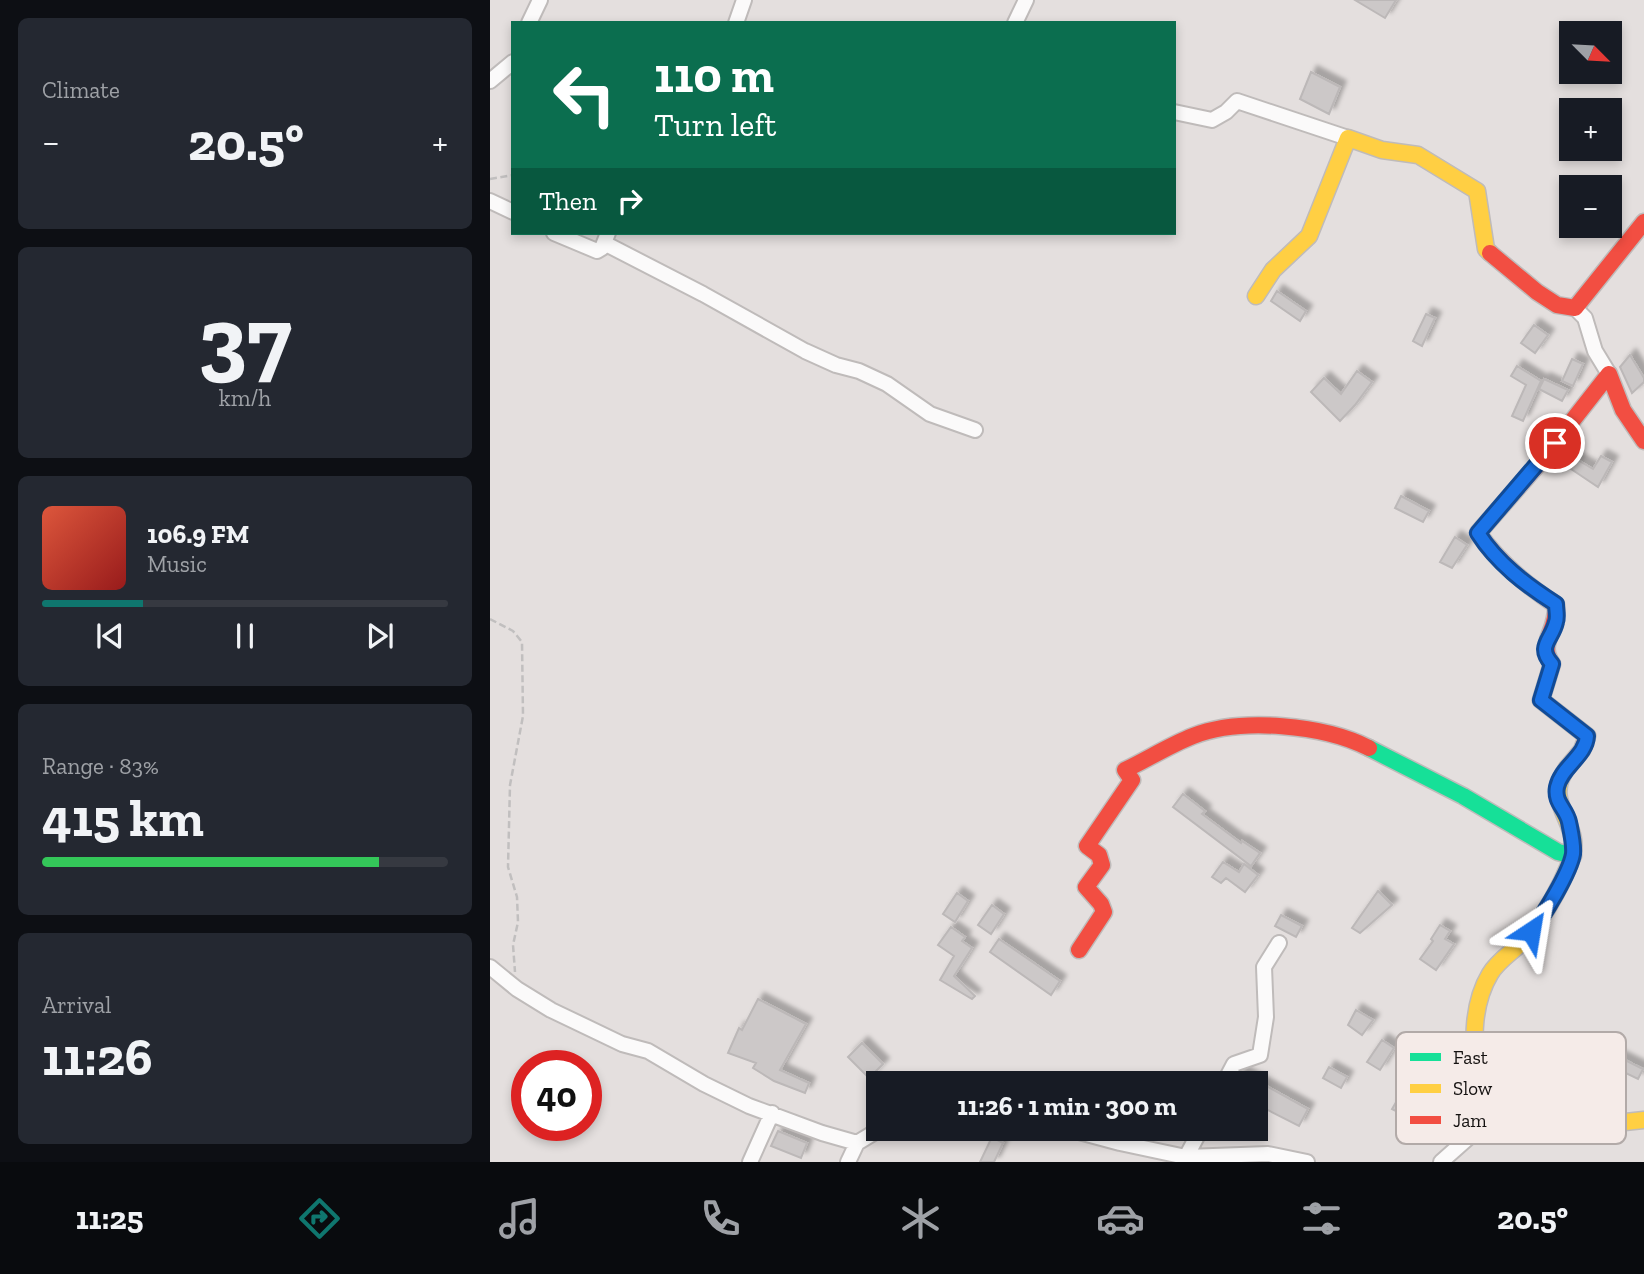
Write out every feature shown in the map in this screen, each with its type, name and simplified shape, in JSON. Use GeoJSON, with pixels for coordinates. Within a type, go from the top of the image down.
{"type":"FeatureCollection","features":[{"type":"Feature","properties":{"kind":"street"},"geometry":{"type":"LineString","coordinates":[[530,21],[540,0]]}},
{"type":"Feature","properties":{"kind":"street"},"geometry":{"type":"LineString","coordinates":[[737,21],[744,0]]}},
{"type":"Feature","properties":{"kind":"street"},"geometry":{"type":"LineString","coordinates":[[1016,21],[1026,0]]}},
{"type":"Feature","properties":{"kind":"street"},"geometry":{"type":"LineString","coordinates":[[490,81],[511,64]]}},
{"type":"Feature","properties":{"kind":"street"},"geometry":{"type":"LineString","coordinates":[[1176,112],[1212,120],[1226,112],[1237,101],[1382,149],[1418,155],[1477,191],[1486,249],[1537,292],[1557,305],[1575,308],[1585,318],[1595,351],[1609,374],[1623,410],[1644,441]]}},
{"type":"Feature","properties":{"kind":"street"},"geometry":{"type":"LineString","coordinates":[[1256,296],[1273,270],[1309,236],[1348,138]]}},
{"type":"Feature","properties":{"kind":"street"},"geometry":{"type":"LineString","coordinates":[[490,201],[511,211]]}},
{"type":"Feature","properties":{"kind":"street"},"geometry":{"type":"LineString","coordinates":[[1575,308],[1644,222]]}},
{"type":"Feature","properties":{"kind":"street"},"geometry":{"type":"LineString","coordinates":[[559,235],[597,251],[606,238],[805,351],[887,384],[930,414],[975,430]]}},
{"type":"Feature","properties":{"kind":"street"},"geometry":{"type":"LineString","coordinates":[[1475,1032],[1488,977],[1498,962],[1521,943],[1541,920],[1573,856],[1568,817],[1557,801],[1557,787],[1561,775],[1586,743],[1587,736],[1541,700],[1552,664],[1546,657],[1545,645],[1557,621],[1556,604],[1534,590],[1492,555],[1478,533],[1541,462],[1609,374]]}},
{"type":"Feature","properties":{"kind":"street"},"geometry":{"type":"LineString","coordinates":[[1079,950],[1104,912],[1101,904],[1086,887],[1102,865],[1099,855],[1087,846],[1132,780],[1125,770],[1195,735],[1233,727],[1269,726],[1313,731],[1357,742],[1462,796],[1558,852],[1573,856]]}},
{"type":"Feature","properties":{"kind":"street"},"geometry":{"type":"LineString","coordinates":[[1230,1071],[1234,1064],[1260,1055],[1266,1017],[1264,967],[1279,943]]}},
{"type":"Feature","properties":{"kind":"street"},"geometry":{"type":"LineString","coordinates":[[490,967],[517,989],[576,1023],[622,1044],[648,1051],[704,1084],[749,1105],[822,1133],[857,1143]]}},
{"type":"Feature","properties":{"kind":"street"},"geometry":{"type":"LineString","coordinates":[[750,1162],[772,1113]]}},
{"type":"Feature","properties":{"kind":"street"},"geometry":{"type":"LineString","coordinates":[[1626,1123],[1644,1120]]}},
{"type":"Feature","properties":{"kind":"street"},"geometry":{"type":"LineString","coordinates":[[848,1162],[857,1143],[866,1138]]}},
{"type":"Feature","properties":{"kind":"street"},"geometry":{"type":"LineString","coordinates":[[1113,1141],[1186,1157],[1268,1154],[1307,1162]]}},
{"type":"Feature","properties":{"kind":"street"},"geometry":{"type":"LineString","coordinates":[[1186,1157],[1195,1141]]}},
{"type":"Feature","properties":{"kind":"street"},"geometry":{"type":"LineString","coordinates":[[1441,1162],[1461,1144]]}},
{"type":"Feature","properties":{"kind":"path"},"geometry":{"type":"LineString","coordinates":[[490,179],[511,175]]}},
{"type":"Feature","properties":{"kind":"path"},"geometry":{"type":"LineString","coordinates":[[490,619],[513,631],[522,642],[523,716],[510,785],[508,867],[517,897],[513,945],[517,989]]}},
{"type":"Feature","properties":{"kind":"building"},"geometry":{"type":"Polygon","coordinates":[[[1355,0],[1396,0],[1385,18],[1355,0]]]}},
{"type":"Feature","properties":{"kind":"building"},"geometry":{"type":"Polygon","coordinates":[[[1311,72],[1340,87],[1329,114],[1300,99],[1311,72]]]}},
{"type":"Feature","properties":{"kind":"building"},"geometry":{"type":"Polygon","coordinates":[[[1277,291],[1306,311],[1300,321],[1271,301],[1277,291]]]}},
{"type":"Feature","properties":{"kind":"building"},"geometry":{"type":"Polygon","coordinates":[[[1426,314],[1435,318],[1422,346],[1413,341],[1426,314]]]}},
{"type":"Feature","properties":{"kind":"building"},"geometry":{"type":"Polygon","coordinates":[[[1534,325],[1548,335],[1535,353],[1521,343],[1534,325]]]}},
{"type":"Feature","properties":{"kind":"building"},"geometry":{"type":"Polygon","coordinates":[[[1630,355],[1644,378],[1644,382],[1632,393],[1620,367],[1630,355]]]}},
{"type":"Feature","properties":{"kind":"building"},"geometry":{"type":"Polygon","coordinates":[[[1572,359],[1583,364],[1573,386],[1562,381],[1572,359]]]}},
{"type":"Feature","properties":{"kind":"building"},"geometry":{"type":"Polygon","coordinates":[[[1517,366],[1541,381],[1523,421],[1512,416],[1526,385],[1511,376],[1517,366]]]}},
{"type":"Feature","properties":{"kind":"building"},"geometry":{"type":"Polygon","coordinates":[[[1357,371],[1372,382],[1340,421],[1311,392],[1324,378],[1341,394],[1357,371]]]}},
{"type":"Feature","properties":{"kind":"building"},"geometry":{"type":"Polygon","coordinates":[[[1544,379],[1568,390],[1562,401],[1539,389],[1544,379]]]}},
{"type":"Feature","properties":{"kind":"building"},"geometry":{"type":"Polygon","coordinates":[[[1601,456],[1612,462],[1598,487],[1571,469],[1576,459],[1593,469],[1601,456]]]}},
{"type":"Feature","properties":{"kind":"building"},"geometry":{"type":"Polygon","coordinates":[[[1401,496],[1429,511],[1423,522],[1395,508],[1401,496]]]}},
{"type":"Feature","properties":{"kind":"building"},"geometry":{"type":"Polygon","coordinates":[[[1455,537],[1467,545],[1452,568],[1440,562],[1455,537]]]}},
{"type":"Feature","properties":{"kind":"building"},"geometry":{"type":"Polygon","coordinates":[[[1183,794],[1205,811],[1202,814],[1241,843],[1242,841],[1260,853],[1251,866],[1173,807],[1183,794]]]}},
{"type":"Feature","properties":{"kind":"building"},"geometry":{"type":"Polygon","coordinates":[[[1223,862],[1239,872],[1244,864],[1258,875],[1245,892],[1226,878],[1221,883],[1212,877],[1223,862]]]}},
{"type":"Feature","properties":{"kind":"building"},"geometry":{"type":"Polygon","coordinates":[[[1378,891],[1392,905],[1360,933],[1352,928],[1378,891]]]}},
{"type":"Feature","properties":{"kind":"building"},"geometry":{"type":"Polygon","coordinates":[[[957,893],[968,901],[955,922],[943,914],[957,893]]]}},
{"type":"Feature","properties":{"kind":"building"},"geometry":{"type":"Polygon","coordinates":[[[992,905],[1004,914],[991,934],[978,925],[992,905]]]}},
{"type":"Feature","properties":{"kind":"building"},"geometry":{"type":"Polygon","coordinates":[[[1281,915],[1302,926],[1296,937],[1275,926],[1281,915]]]}},
{"type":"Feature","properties":{"kind":"building"},"geometry":{"type":"Polygon","coordinates":[[[1440,925],[1450,931],[1445,939],[1454,944],[1436,970],[1420,959],[1440,925]]]}},
{"type":"Feature","properties":{"kind":"building"},"geometry":{"type":"Polygon","coordinates":[[[951,927],[965,937],[962,941],[972,948],[954,976],[975,996],[972,999],[940,980],[954,956],[938,945],[951,927]]]}},
{"type":"Feature","properties":{"kind":"building"},"geometry":{"type":"Polygon","coordinates":[[[999,939],[1060,981],[1051,995],[990,952],[999,939]]]}},
{"type":"Feature","properties":{"kind":"building"},"geometry":{"type":"Polygon","coordinates":[[[758,999],[806,1024],[780,1070],[809,1083],[805,1093],[774,1081],[753,1068],[756,1063],[728,1053],[739,1028],[742,1030],[758,999]]]}},
{"type":"Feature","properties":{"kind":"building"},"geometry":{"type":"Polygon","coordinates":[[[1356,1010],[1373,1020],[1362,1035],[1348,1025],[1356,1010]]]}},
{"type":"Feature","properties":{"kind":"building"},"geometry":{"type":"Polygon","coordinates":[[[1382,1040],[1394,1048],[1380,1070],[1367,1062],[1382,1040]]]}},
{"type":"Feature","properties":{"kind":"building"},"geometry":{"type":"Polygon","coordinates":[[[862,1043],[883,1064],[876,1071],[866,1071],[866,1075],[848,1057],[862,1043]]]}},
{"type":"Feature","properties":{"kind":"building"},"geometry":{"type":"Polygon","coordinates":[[[1626,1060],[1643,1069],[1638,1079],[1626,1073],[1626,1060]]]}},
{"type":"Feature","properties":{"kind":"building"},"geometry":{"type":"Polygon","coordinates":[[[1329,1067],[1347,1077],[1341,1088],[1323,1078],[1329,1067]]]}},
{"type":"Feature","properties":{"kind":"building"},"geometry":{"type":"Polygon","coordinates":[[[1268,1087],[1308,1109],[1299,1126],[1268,1110],[1268,1087]]]}},
{"type":"Feature","properties":{"kind":"building"},"geometry":{"type":"Polygon","coordinates":[[[778,1131],[807,1143],[801,1158],[771,1146],[778,1131]]]}},
{"type":"Feature","properties":{"kind":"building"},"geometry":{"type":"Polygon","coordinates":[[[990,1141],[1003,1143],[994,1162],[980,1162],[990,1141]]]}},
{"type":"Feature","properties":{"kind":"traffic: fast"},"geometry":{"type":"LineString","coordinates":[[1369,748],[1463,796],[1558,852],[1573,856]]}},
{"type":"Feature","properties":{"kind":"traffic: slow"},"geometry":{"type":"LineString","coordinates":[[1256,296],[1273,270],[1309,236],[1348,138],[1382,150],[1418,155],[1477,191],[1486,249],[1490,253]]}},
{"type":"Feature","properties":{"kind":"traffic: slow"},"geometry":{"type":"LineString","coordinates":[[1475,1032],[1480,996],[1490,974],[1538,922],[1570,863],[1572,836],[1558,793],[1560,781],[1567,768]]}},
{"type":"Feature","properties":{"kind":"traffic: slow"},"geometry":{"type":"LineString","coordinates":[[1626,1122],[1644,1120]]}},
{"type":"Feature","properties":{"kind":"traffic: jam"},"geometry":{"type":"LineString","coordinates":[[1490,253],[1557,305],[1575,308],[1644,222]]}},
{"type":"Feature","properties":{"kind":"traffic: jam"},"geometry":{"type":"LineString","coordinates":[[1567,768],[1582,750],[1587,736],[1541,700],[1552,664],[1548,657],[1547,643],[1556,605],[1514,573],[1478,533],[1540,462],[1609,374],[1623,410],[1644,441]]}},
{"type":"Feature","properties":{"kind":"traffic: jam"},"geometry":{"type":"LineString","coordinates":[[1079,950],[1104,912],[1101,904],[1086,887],[1102,865],[1099,855],[1087,846],[1132,780],[1125,770],[1193,736],[1234,727],[1258,725],[1306,729],[1350,740],[1369,748]]}},
{"type":"Feature","properties":{"kind":"route"},"geometry":{"type":"LineString","coordinates":[[1531,931],[1541,920],[1573,856],[1568,817],[1557,801],[1557,787],[1561,775],[1586,743],[1587,736],[1541,700],[1552,664],[1546,657],[1545,645],[1557,621],[1556,604],[1534,590],[1492,555],[1478,533],[1555,443]]}}]}
